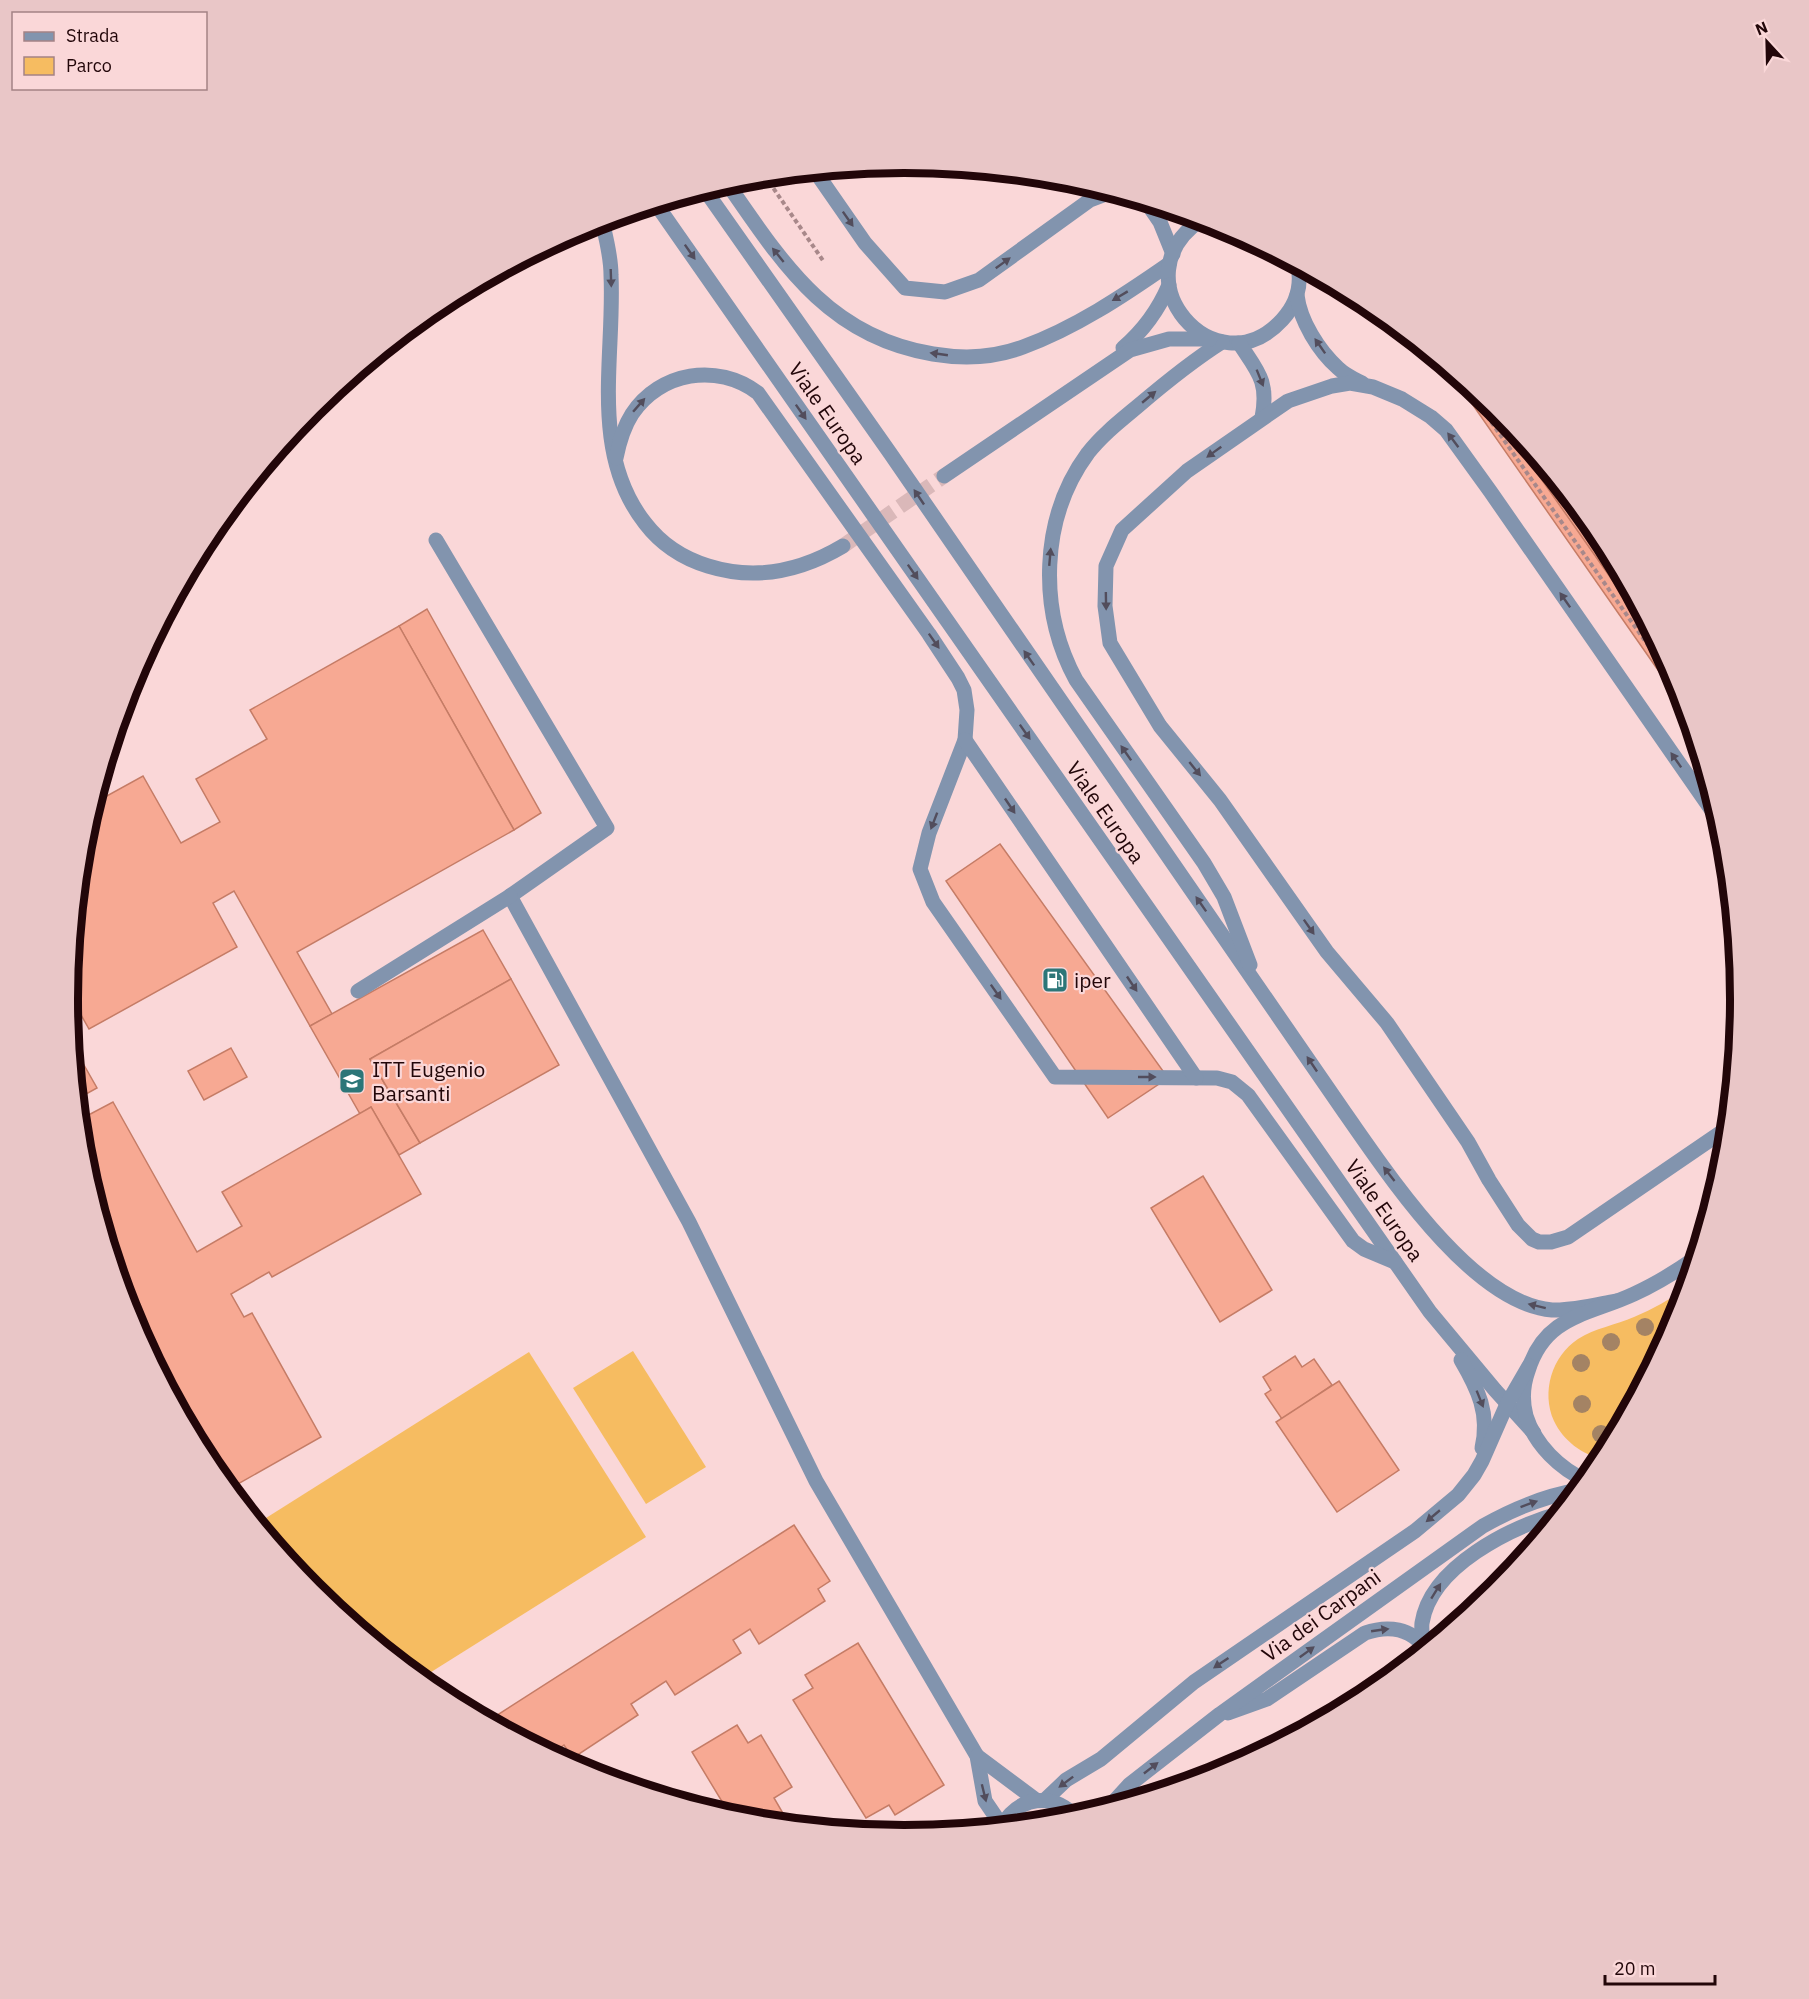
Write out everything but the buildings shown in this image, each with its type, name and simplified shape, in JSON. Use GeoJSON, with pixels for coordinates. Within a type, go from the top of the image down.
{"type":"FeatureCollection","features":[{"type":"Feature","properties":{"kind":"street"},"geometry":{"type":"LineString","coordinates":[[819,178],[865,243],[905,288],[945,292],[979,280],[1090,200],[1099,197]]}},
{"type":"Feature","properties":{"kind":"street"},"geometry":{"type":"LineString","coordinates":[[733,191],[771,246],[823,303],[862,331],[892,344],[957,357],[982,357],[1022,348],[1091,314],[1171,259]]}},
{"type":"Feature","properties":{"kind":"street","name":"Viale Europa"},"geometry":{"type":"LineString","coordinates":[[710,197],[890,453],[1079,730],[1382,1165],[1432,1226],[1474,1271],[1508,1296],[1538,1307],[1567,1309],[1616,1301]]}},
{"type":"Feature","properties":{"kind":"street","name":"Viale Europa"},"geometry":{"type":"LineString","coordinates":[[660,210],[1430,1312],[1534,1433]]}},
{"type":"Feature","properties":{"kind":"street"},"geometry":{"type":"LineString","coordinates":[[1153,212],[1160,222],[1171,259]]}},
{"type":"Feature","properties":{"kind":"street"},"geometry":{"type":"LineString","coordinates":[[1193,226],[1176,245],[1171,259],[1169,285],[1174,304],[1184,321],[1199,333],[1216,340]]}},
{"type":"Feature","properties":{"kind":"street"},"geometry":{"type":"LineString","coordinates":[[604,230],[611,274],[608,399],[610,422],[618,471],[626,494],[652,532],[673,549],[699,563],[737,573],[779,572],[812,562],[843,546]]}},
{"type":"Feature","properties":{"kind":"street"},"geometry":{"type":"LineString","coordinates":[[1300,274],[1298,304],[1304,321],[1329,358],[1346,374],[1402,399],[1431,417],[1446,430],[1707,804]]}},
{"type":"Feature","properties":{"kind":"street"},"geometry":{"type":"LineString","coordinates":[[1066,392],[1138,335],[1152,319],[1169,285]]}},
{"type":"Feature","properties":{"kind":"street"},"geometry":{"type":"LineString","coordinates":[[944,476],[1130,350],[1142,345],[1180,338],[1239,343],[1258,338],[1275,328],[1289,313],[1297,296]]}},
{"type":"Feature","properties":{"kind":"street"},"geometry":{"type":"LineString","coordinates":[[1216,340],[1117,422],[1088,453],[1067,489],[1060,508],[1051,547],[1050,580],[1052,609],[1059,644],[1065,660],[1076,680],[1204,863],[1224,897],[1257,985]]}},
{"type":"Feature","properties":{"kind":"street"},"geometry":{"type":"LineString","coordinates":[[1239,343],[1258,372],[1263,386],[1265,395],[1262,418]]}},
{"type":"Feature","properties":{"kind":"street"},"geometry":{"type":"LineString","coordinates":[[616,458],[620,440],[632,415],[640,403],[660,386],[697,374],[722,376],[744,383],[758,393],[888,576],[964,690],[968,710],[965,740],[929,833],[920,869],[933,902],[1055,1077],[1217,1078],[1232,1082],[1248,1095],[1353,1241],[1364,1249],[1395,1262]]}},
{"type":"Feature","properties":{"kind":"street"},"geometry":{"type":"LineString","coordinates":[[1362,383],[1332,386],[1288,401],[1187,471],[1122,530],[1106,566],[1105,606],[1110,643],[1160,726],[1220,800],[1327,952],[1387,1023],[1468,1142],[1511,1215],[1532,1239],[1546,1243],[1569,1237],[1720,1133]]}},
{"type":"Feature","properties":{"kind":"street"},"geometry":{"type":"LineString","coordinates":[[358,991],[510,896],[606,828],[436,540]]}},
{"type":"Feature","properties":{"kind":"street"},"geometry":{"type":"LineString","coordinates":[[888,576],[944,617]]}},
{"type":"Feature","properties":{"kind":"street"},"geometry":{"type":"LineString","coordinates":[[965,740],[1196,1078]]}},
{"type":"Feature","properties":{"kind":"street"},"geometry":{"type":"LineString","coordinates":[[510,896],[689,1222],[816,1481],[978,1756],[986,1801],[998,1820]]}},
{"type":"Feature","properties":{"kind":"street"},"geometry":{"type":"LineString","coordinates":[[1616,1301],[1641,1291],[1688,1263]]}},
{"type":"Feature","properties":{"kind":"street","name":"Via dei Carpani"},"geometry":{"type":"LineString","coordinates":[[1006,1820],[1015,1809],[1025,1803],[1040,1800],[1066,1780],[1101,1759],[1194,1682],[1415,1531],[1458,1495],[1474,1475],[1507,1404],[1543,1341],[1559,1325],[1577,1315],[1616,1301]]}},
{"type":"Feature","properties":{"kind":"street","name":"Via dei Carpani"},"geometry":{"type":"LineString","coordinates":[[1430,1312],[1467,1372],[1484,1410],[1485,1436],[1474,1475]]}},
{"type":"Feature","properties":{"kind":"street"},"geometry":{"type":"LineString","coordinates":[[1529,1366],[1525,1381],[1524,1403],[1527,1418],[1534,1433],[1554,1459],[1579,1477]]}},
{"type":"Feature","properties":{"kind":"street","name":"Via dei Carpani"},"geometry":{"type":"LineString","coordinates":[[1117,1798],[1129,1785],[1220,1714],[1483,1526],[1525,1505],[1568,1492]]}},
{"type":"Feature","properties":{"kind":"street"},"geometry":{"type":"LineString","coordinates":[[1424,1642],[1422,1626],[1425,1613],[1437,1589],[1448,1575],[1503,1535],[1549,1516]]}},
{"type":"Feature","properties":{"kind":"street"},"geometry":{"type":"LineString","coordinates":[[1220,1714],[1235,1712],[1267,1699],[1365,1632],[1381,1628],[1395,1629],[1414,1637],[1421,1644]]}},
{"type":"Feature","properties":{"kind":"street"},"geometry":{"type":"LineString","coordinates":[[978,1756],[1040,1800],[1059,1804],[1069,1809]]}},
{"type":"Feature","properties":{"kind":"path"},"geometry":{"type":"LineString","coordinates":[[771,184],[826,266]]}},
{"type":"Feature","properties":{"kind":"path"},"geometry":{"type":"LineString","coordinates":[[1481,408],[1656,657]]}},
{"type":"Feature","properties":{"kind":"green space"},"geometry":{"type":"Polygon","coordinates":[[[1676,1295],[1646,1365],[1620,1413],[1594,1456],[1588,1454],[1574,1446],[1562,1434],[1550,1410],[1549,1387],[1556,1365],[1561,1355],[1578,1339],[1661,1304],[1676,1295]]]}},
{"type":"Feature","properties":{"kind":"green space"},"geometry":{"type":"Polygon","coordinates":[[[633,1351],[706,1467],[646,1504],[573,1388],[633,1351]]]}},
{"type":"Feature","properties":{"kind":"green space"},"geometry":{"type":"Polygon","coordinates":[[[529,1352],[646,1537],[428,1674],[360,1621],[320,1584],[282,1543],[266,1518],[529,1352]]]}},
{"type":"Feature","properties":{"kind":"tunnel"},"geometry":{"type":"LineString","coordinates":[[843,546],[944,476]]}},
{"type":"Feature","properties":{"kind":"place","name":"iper"},"geometry":{"type":"Point","coordinates":[1055,980]}},
{"type":"Feature","properties":{"kind":"place","name":"ITT Eugenio Barsanti"},"geometry":{"type":"Point","coordinates":[352,1081]}}]}
